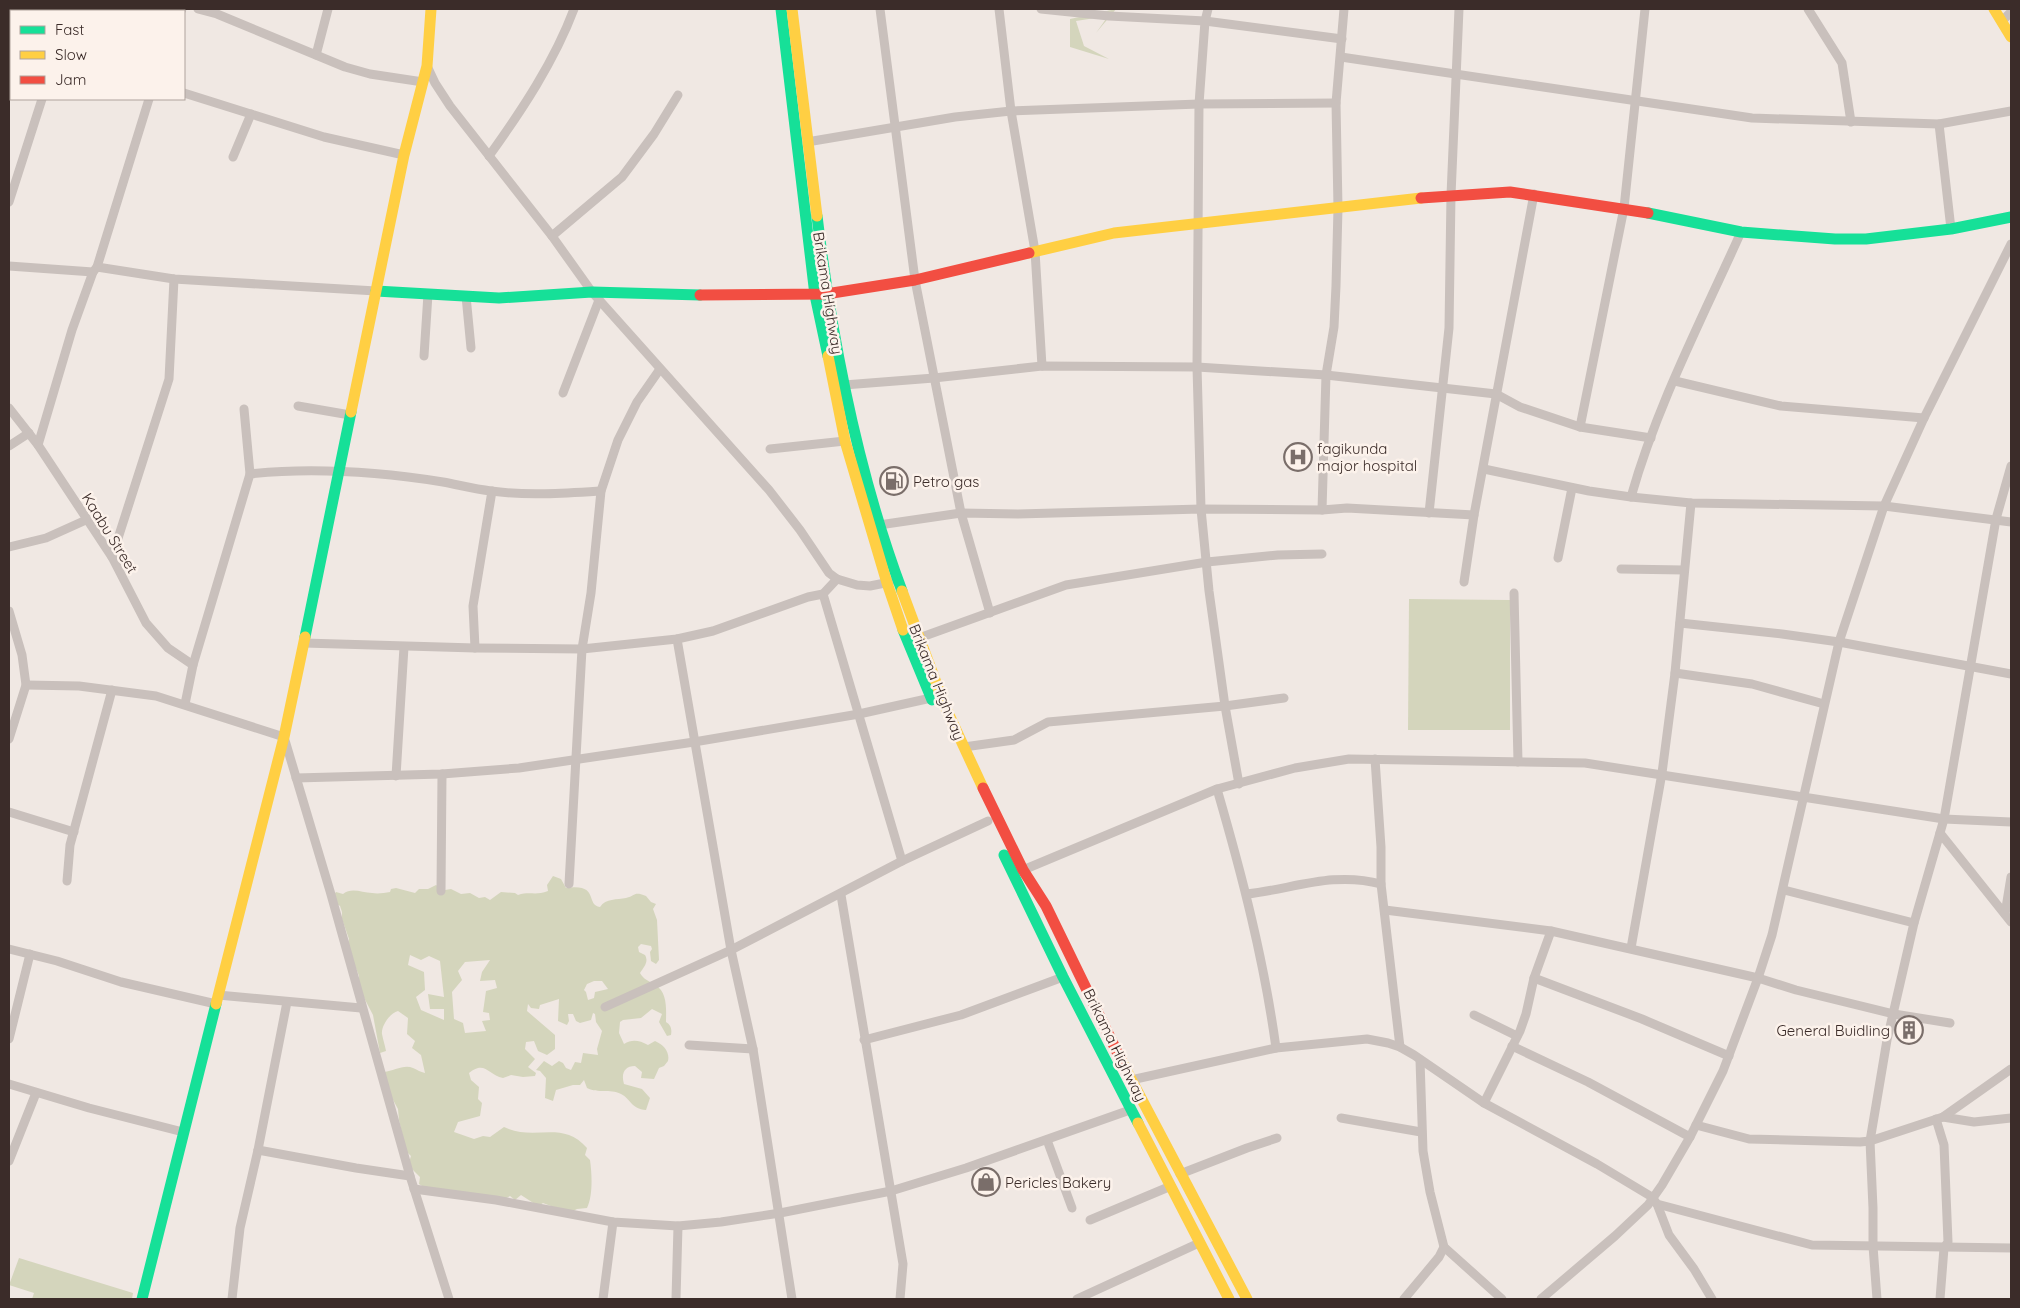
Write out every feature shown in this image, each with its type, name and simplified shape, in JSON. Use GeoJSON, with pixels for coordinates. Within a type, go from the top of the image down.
{"type":"FeatureCollection","features":[{"type":"Feature","properties":{"kind":"main road"},"geometry":{"type":"LineString","coordinates":[[142,1299],[284,736],[404,155],[427,66],[431,9]]}},
{"type":"Feature","properties":{"kind":"main road","name":"Brikama Highway"},"geometry":{"type":"LineString","coordinates":[[780,9],[820,295],[845,441],[893,582],[919,638],[944,704],[1023,870],[1046,906],[1131,1080],[1247,1299]]}},
{"type":"Feature","properties":{"kind":"main road","name":"Brikama Highway"},"geometry":{"type":"LineString","coordinates":[[792,9],[807,142],[820,295],[910,646],[931,698],[1063,977],[1228,1299]]}},
{"type":"Feature","properties":{"kind":"main road"},"geometry":{"type":"LineString","coordinates":[[1994,9],[2011,37]]}},
{"type":"Feature","properties":{"kind":"main road"},"geometry":{"type":"LineString","coordinates":[[376,292],[500,298],[820,295],[915,280],[1114,232],[1451,195],[1510,192],[1624,208],[1741,232],[1835,239],[1866,238],[1951,229],[2011,217]]}},
{"type":"Feature","properties":{"kind":"main road"},"geometry":{"type":"LineString","coordinates":[[1032,913],[1046,906]]}},
{"type":"Feature","properties":{"kind":"street"},"geometry":{"type":"LineString","coordinates":[[198,9],[217,14],[316,55],[370,74],[423,82]]}},
{"type":"Feature","properties":{"kind":"street"},"geometry":{"type":"LineString","coordinates":[[316,55],[328,9]]}},
{"type":"Feature","properties":{"kind":"street"},"geometry":{"type":"LineString","coordinates":[[489,156],[517,117],[555,54],[574,9]]}},
{"type":"Feature","properties":{"kind":"street"},"geometry":{"type":"LineString","coordinates":[[880,9],[915,280],[961,512],[990,613]]}},
{"type":"Feature","properties":{"kind":"street"},"geometry":{"type":"LineString","coordinates":[[999,9],[1011,111],[1035,252],[1042,366]]}},
{"type":"Feature","properties":{"kind":"street"},"geometry":{"type":"LineString","coordinates":[[1041,9],[1091,11],[1205,21],[1342,40]]}},
{"type":"Feature","properties":{"kind":"street"},"geometry":{"type":"LineString","coordinates":[[1208,9],[1205,21],[1199,104],[1196,367],[1201,509],[1225,706],[1239,784]]}},
{"type":"Feature","properties":{"kind":"street"},"geometry":{"type":"LineString","coordinates":[[1322,510],[1326,375],[1334,327],[1338,208],[1336,103],[1344,9]]}},
{"type":"Feature","properties":{"kind":"street"},"geometry":{"type":"LineString","coordinates":[[1429,513],[1449,328],[1451,195],[1459,9]]}},
{"type":"Feature","properties":{"kind":"street"},"geometry":{"type":"LineString","coordinates":[[1580,427],[1624,208],[1645,9]]}},
{"type":"Feature","properties":{"kind":"street"},"geometry":{"type":"LineString","coordinates":[[1808,9],[1842,63],[1851,122]]}},
{"type":"Feature","properties":{"kind":"street"},"geometry":{"type":"LineString","coordinates":[[2002,21],[2011,12]]}},
{"type":"Feature","properties":{"kind":"street"},"geometry":{"type":"LineString","coordinates":[[1341,57],[1752,118],[1939,124],[2011,110]]}},
{"type":"Feature","properties":{"kind":"street"},"geometry":{"type":"LineString","coordinates":[[427,66],[435,83],[450,106],[552,236],[596,296],[769,490],[800,530],[829,573],[837,579],[864,586],[893,582]]}},
{"type":"Feature","properties":{"kind":"street"},"geometry":{"type":"LineString","coordinates":[[185,94],[324,137],[404,155]]}},
{"type":"Feature","properties":{"kind":"street"},"geometry":{"type":"LineString","coordinates":[[552,236],[622,177],[654,134],[678,96]]}},
{"type":"Feature","properties":{"kind":"street"},"geometry":{"type":"LineString","coordinates":[[9,202],[42,100]]}},
{"type":"Feature","properties":{"kind":"street"},"geometry":{"type":"LineString","coordinates":[[38,445],[72,330],[95,269],[149,100]]}},
{"type":"Feature","properties":{"kind":"street"},"geometry":{"type":"LineString","coordinates":[[807,142],[955,117],[1011,111],[1199,104],[1336,103]]}},
{"type":"Feature","properties":{"kind":"street"},"geometry":{"type":"LineString","coordinates":[[233,157],[251,114]]}},
{"type":"Feature","properties":{"kind":"street"},"geometry":{"type":"LineString","coordinates":[[1939,124],[1951,229]]}},
{"type":"Feature","properties":{"kind":"street"},"geometry":{"type":"LineString","coordinates":[[1464,582],[1474,515],[1534,194]]}},
{"type":"Feature","properties":{"kind":"street"},"geometry":{"type":"LineString","coordinates":[[1631,497],[1651,438],[1741,232]]}},
{"type":"Feature","properties":{"kind":"street"},"geometry":{"type":"LineString","coordinates":[[1540,1299],[1655,1200],[1690,1137],[1729,1056],[1758,978],[1784,890],[1803,796],[1839,642],[1884,506],[1924,418],[2011,244]]}},
{"type":"Feature","properties":{"kind":"street"},"geometry":{"type":"LineString","coordinates":[[9,266],[95,269],[174,279],[376,292]]}},
{"type":"Feature","properties":{"kind":"street"},"geometry":{"type":"LineString","coordinates":[[112,557],[169,379],[174,279]]}},
{"type":"Feature","properties":{"kind":"street"},"geometry":{"type":"LineString","coordinates":[[424,356],[428,294]]}},
{"type":"Feature","properties":{"kind":"street"},"geometry":{"type":"LineString","coordinates":[[466,296],[471,348]]}},
{"type":"Feature","properties":{"kind":"street"},"geometry":{"type":"LineString","coordinates":[[563,393],[596,296]]}},
{"type":"Feature","properties":{"kind":"street"},"geometry":{"type":"LineString","coordinates":[[844,385],[934,378],[1042,366],[1196,367],[1326,375],[1496,394],[1520,407],[1580,427],[1651,438]]}},
{"type":"Feature","properties":{"kind":"street"},"geometry":{"type":"LineString","coordinates":[[569,884],[582,648],[591,593],[601,491],[618,440],[637,402],[660,369]]}},
{"type":"Feature","properties":{"kind":"street"},"geometry":{"type":"LineString","coordinates":[[1675,381],[1782,406],[1924,418]]}},
{"type":"Feature","properties":{"kind":"street"},"geometry":{"type":"LineString","coordinates":[[298,406],[350,415]]}},
{"type":"Feature","properties":{"kind":"street","name":"Kaabu Street"},"geometry":{"type":"LineString","coordinates":[[9,408],[30,433],[112,557],[146,623],[168,648],[193,665]]}},
{"type":"Feature","properties":{"kind":"street"},"geometry":{"type":"LineString","coordinates":[[185,704],[193,665],[250,474],[244,409]]}},
{"type":"Feature","properties":{"kind":"street"},"geometry":{"type":"LineString","coordinates":[[9,446],[30,433]]}},
{"type":"Feature","properties":{"kind":"street"},"geometry":{"type":"LineString","coordinates":[[770,449],[845,441]]}},
{"type":"Feature","properties":{"kind":"street"},"geometry":{"type":"LineString","coordinates":[[1877,1299],[1873,1246],[1870,1141],[1887,1040],[1914,923],[1944,818],[1996,519],[2011,466]]}},
{"type":"Feature","properties":{"kind":"street"},"geometry":{"type":"LineString","coordinates":[[1484,469],[1572,488],[1631,497],[1691,503],[1884,506],[2011,522]]}},
{"type":"Feature","properties":{"kind":"street"},"geometry":{"type":"LineString","coordinates":[[250,474],[284,470],[338,470],[441,482],[492,491],[542,494],[601,491]]}},
{"type":"Feature","properties":{"kind":"street"},"geometry":{"type":"LineString","coordinates":[[1558,558],[1572,488]]}},
{"type":"Feature","properties":{"kind":"street"},"geometry":{"type":"LineString","coordinates":[[475,648],[473,606],[492,491]]}},
{"type":"Feature","properties":{"kind":"street"},"geometry":{"type":"LineString","coordinates":[[1631,948],[1662,773],[1675,673],[1691,503]]}},
{"type":"Feature","properties":{"kind":"street"},"geometry":{"type":"LineString","coordinates":[[879,525],[961,512],[1018,514],[1201,509],[1322,510],[1347,508],[1474,515]]}},
{"type":"Feature","properties":{"kind":"street"},"geometry":{"type":"LineString","coordinates":[[9,547],[46,538],[86,520]]}},
{"type":"Feature","properties":{"kind":"street"},"geometry":{"type":"LineString","coordinates":[[919,638],[1066,585],[1207,562],[1278,555],[1322,554]]}},
{"type":"Feature","properties":{"kind":"street"},"geometry":{"type":"LineString","coordinates":[[1621,569],[1684,570]]}},
{"type":"Feature","properties":{"kind":"street"},"geometry":{"type":"LineString","coordinates":[[304,643],[475,648],[582,648],[676,639],[713,631],[808,597],[823,594],[837,579]]}},
{"type":"Feature","properties":{"kind":"street"},"geometry":{"type":"LineString","coordinates":[[1514,593],[1518,762]]}},
{"type":"Feature","properties":{"kind":"street"},"geometry":{"type":"LineString","coordinates":[[823,594],[902,862]]}},
{"type":"Feature","properties":{"kind":"street"},"geometry":{"type":"LineString","coordinates":[[9,610],[22,655],[26,686],[9,739]]}},
{"type":"Feature","properties":{"kind":"street"},"geometry":{"type":"LineString","coordinates":[[1680,623],[1839,642],[2011,674]]}},
{"type":"Feature","properties":{"kind":"street"},"geometry":{"type":"LineString","coordinates":[[676,639],[731,950],[752,1049],[780,1213],[792,1299]]}},
{"type":"Feature","properties":{"kind":"street"},"geometry":{"type":"LineString","coordinates":[[396,776],[404,646]]}},
{"type":"Feature","properties":{"kind":"street"},"geometry":{"type":"LineString","coordinates":[[1675,673],[1752,684],[1824,704]]}},
{"type":"Feature","properties":{"kind":"street"},"geometry":{"type":"LineString","coordinates":[[26,686],[79,686],[156,696],[284,736],[410,1176],[449,1299]]}},
{"type":"Feature","properties":{"kind":"street"},"geometry":{"type":"LineString","coordinates":[[67,881],[70,845],[112,690]]}},
{"type":"Feature","properties":{"kind":"street"},"geometry":{"type":"LineString","coordinates":[[296,778],[442,774],[520,768],[694,742],[859,714],[931,698]]}},
{"type":"Feature","properties":{"kind":"street"},"geometry":{"type":"LineString","coordinates":[[964,747],[1014,740],[1048,722],[1225,706],[1284,698]]}},
{"type":"Feature","properties":{"kind":"street"},"geometry":{"type":"LineString","coordinates":[[1023,870],[1217,789],[1295,768],[1349,759],[1585,763],[1662,773],[1723,785],[1944,818],[2011,822]]}},
{"type":"Feature","properties":{"kind":"street"},"geometry":{"type":"LineString","coordinates":[[1375,760],[1381,847],[1381,884],[1400,1046]]}},
{"type":"Feature","properties":{"kind":"street"},"geometry":{"type":"LineString","coordinates":[[441,891],[442,774]]}},
{"type":"Feature","properties":{"kind":"street"},"geometry":{"type":"LineString","coordinates":[[1217,789],[1247,894],[1269,993],[1276,1048]]}},
{"type":"Feature","properties":{"kind":"street"},"geometry":{"type":"LineString","coordinates":[[9,812],[74,832]]}},
{"type":"Feature","properties":{"kind":"street"},"geometry":{"type":"LineString","coordinates":[[605,1007],[731,950],[902,862],[988,821]]}},
{"type":"Feature","properties":{"kind":"street"},"geometry":{"type":"LineString","coordinates":[[1940,833],[2011,922]]}},
{"type":"Feature","properties":{"kind":"street"},"geometry":{"type":"LineString","coordinates":[[2005,914],[2011,877]]}},
{"type":"Feature","properties":{"kind":"street"},"geometry":{"type":"LineString","coordinates":[[1247,894],[1276,891],[1308,882],[1364,880],[1381,884]]}},
{"type":"Feature","properties":{"kind":"street"},"geometry":{"type":"LineString","coordinates":[[1784,890],[1914,923]]}},
{"type":"Feature","properties":{"kind":"street"},"geometry":{"type":"LineString","coordinates":[[841,895],[903,1264],[900,1299]]}},
{"type":"Feature","properties":{"kind":"street"},"geometry":{"type":"LineString","coordinates":[[1385,910],[1551,931],[1758,978],[1796,990],[1894,1014],[1950,1023]]}},
{"type":"Feature","properties":{"kind":"street"},"geometry":{"type":"LineString","coordinates":[[1484,1103],[1526,1014],[1534,978],[1551,931]]}},
{"type":"Feature","properties":{"kind":"street"},"geometry":{"type":"LineString","coordinates":[[9,949],[121,982],[217,1000],[287,1002],[361,1008]]}},
{"type":"Feature","properties":{"kind":"street"},"geometry":{"type":"LineString","coordinates":[[9,1039],[30,954]]}},
{"type":"Feature","properties":{"kind":"street"},"geometry":{"type":"LineString","coordinates":[[864,1040],[961,1015],[1063,977]]}},
{"type":"Feature","properties":{"kind":"street"},"geometry":{"type":"LineString","coordinates":[[1534,978],[1729,1056]]}},
{"type":"Feature","properties":{"kind":"street"},"geometry":{"type":"LineString","coordinates":[[232,1299],[240,1228],[258,1150],[287,1002]]}},
{"type":"Feature","properties":{"kind":"street"},"geometry":{"type":"LineString","coordinates":[[1474,1015],[1517,1036]]}},
{"type":"Feature","properties":{"kind":"street"},"geometry":{"type":"LineString","coordinates":[[1131,1080],[1276,1048],[1367,1039],[1400,1046],[1484,1103],[1597,1164],[1655,1200],[1812,1245],[2011,1248]]}},
{"type":"Feature","properties":{"kind":"street"},"geometry":{"type":"LineString","coordinates":[[688,1045],[752,1049]]}},
{"type":"Feature","properties":{"kind":"street"},"geometry":{"type":"LineString","coordinates":[[1512,1046],[1588,1082],[1690,1137]]}},
{"type":"Feature","properties":{"kind":"street"},"geometry":{"type":"LineString","coordinates":[[1420,1060],[1422,1132],[1430,1192],[1444,1247],[1502,1299]]}},
{"type":"Feature","properties":{"kind":"street"},"geometry":{"type":"LineString","coordinates":[[1696,1125],[1750,1139],[1870,1141],[1940,1118],[2011,1069]]}},
{"type":"Feature","properties":{"kind":"street"},"geometry":{"type":"LineString","coordinates":[[9,1084],[183,1132]]}},
{"type":"Feature","properties":{"kind":"street"},"geometry":{"type":"LineString","coordinates":[[9,1161],[36,1092]]}},
{"type":"Feature","properties":{"kind":"street"},"geometry":{"type":"LineString","coordinates":[[414,1189],[496,1200],[612,1222],[678,1226],[721,1222],[780,1213],[891,1191],[966,1168],[1130,1110]]}},
{"type":"Feature","properties":{"kind":"street"},"geometry":{"type":"LineString","coordinates":[[1341,1118],[1422,1132]]}},
{"type":"Feature","properties":{"kind":"street"},"geometry":{"type":"LineString","coordinates":[[1940,1118],[1974,1122],[2011,1118]]}},
{"type":"Feature","properties":{"kind":"street"},"geometry":{"type":"LineString","coordinates":[[1940,1118],[1944,1144],[1948,1242],[1944,1248],[1940,1299]]}},
{"type":"Feature","properties":{"kind":"street"},"geometry":{"type":"LineString","coordinates":[[1180,1174],[1277,1138]]}},
{"type":"Feature","properties":{"kind":"street"},"geometry":{"type":"LineString","coordinates":[[1047,1140],[1072,1208]]}},
{"type":"Feature","properties":{"kind":"street"},"geometry":{"type":"LineString","coordinates":[[258,1150],[410,1176]]}},
{"type":"Feature","properties":{"kind":"street"},"geometry":{"type":"LineString","coordinates":[[1090,1220],[1171,1186]]}},
{"type":"Feature","properties":{"kind":"street"},"geometry":{"type":"LineString","coordinates":[[1655,1200],[1669,1235],[1694,1269],[1712,1299]]}},
{"type":"Feature","properties":{"kind":"street"},"geometry":{"type":"LineString","coordinates":[[604,1299],[612,1222]]}},
{"type":"Feature","properties":{"kind":"street"},"geometry":{"type":"LineString","coordinates":[[676,1299],[678,1226]]}},
{"type":"Feature","properties":{"kind":"street"},"geometry":{"type":"LineString","coordinates":[[1077,1299],[1199,1243]]}},
{"type":"Feature","properties":{"kind":"street"},"geometry":{"type":"LineString","coordinates":[[1404,1299],[1439,1257],[1444,1247]]}},
{"type":"Feature","properties":{"kind":"green space"},"geometry":{"type":"Polygon","coordinates":[[[1116,9],[1096,33],[1108,16],[1076,21],[1084,46],[1109,59],[1070,47],[1070,19],[1116,9]]]}},
{"type":"Feature","properties":{"kind":"green space"},"geometry":{"type":"Polygon","coordinates":[[[1409,599],[1510,600],[1510,730],[1408,730],[1409,599]]]}},
{"type":"Feature","properties":{"kind":"green space"},"geometry":{"type":"Polygon","coordinates":[[[553,876],[561,879],[566,888],[577,887],[588,891],[593,902],[600,907],[608,901],[637,894],[646,896],[651,902],[656,904],[653,909],[657,920],[659,960],[656,964],[651,961],[651,946],[641,944],[638,947],[639,952],[645,955],[646,964],[640,973],[662,992],[665,1002],[666,1022],[670,1026],[671,1031],[671,1035],[667,1036],[659,1022],[662,1014],[652,1009],[641,1018],[620,1022],[619,1033],[624,1044],[636,1041],[648,1045],[655,1041],[664,1047],[668,1055],[668,1061],[659,1068],[654,1079],[641,1078],[642,1072],[635,1066],[628,1067],[624,1071],[624,1084],[642,1089],[650,1098],[646,1110],[637,1108],[617,1092],[591,1090],[587,1088],[584,1080],[580,1085],[556,1090],[553,1101],[545,1098],[546,1078],[540,1071],[536,1070],[544,1061],[552,1066],[559,1061],[571,1070],[575,1062],[581,1063],[583,1053],[598,1055],[597,1049],[602,1031],[593,1013],[591,1020],[580,1023],[576,1021],[573,1014],[568,1014],[569,1021],[567,1025],[558,1021],[559,999],[540,1005],[539,1009],[531,1008],[528,1004],[527,1011],[555,1035],[555,1049],[547,1055],[538,1051],[534,1041],[526,1042],[525,1049],[535,1059],[528,1067],[536,1073],[535,1076],[511,1075],[503,1078],[483,1068],[474,1069],[469,1073],[471,1080],[479,1087],[478,1099],[482,1103],[480,1116],[458,1122],[454,1132],[474,1139],[483,1136],[490,1137],[504,1127],[527,1133],[558,1133],[578,1139],[587,1148],[585,1155],[590,1160],[592,1178],[589,1203],[587,1208],[577,1209],[569,1213],[543,1203],[538,1206],[521,1195],[515,1200],[510,1196],[505,1199],[425,1188],[419,1184],[420,1177],[408,1165],[411,1156],[406,1151],[398,1109],[392,1098],[384,1072],[410,1067],[425,1073],[421,1055],[412,1048],[415,1041],[407,1034],[408,1018],[398,1011],[389,1017],[383,1027],[382,1034],[386,1051],[380,1053],[373,1015],[359,988],[359,976],[352,958],[346,950],[349,939],[342,919],[342,912],[340,906],[334,902],[332,897],[336,892],[343,894],[350,891],[381,893],[390,892],[391,889],[396,888],[415,893],[419,889],[428,889],[436,885],[445,890],[451,889],[461,894],[470,893],[479,898],[485,897],[490,900],[501,892],[518,895],[548,891],[547,885],[553,876]],[[410,955],[408,965],[424,972],[425,990],[416,997],[421,1010],[444,1020],[444,1009],[430,1009],[428,994],[444,997],[440,961],[429,956],[421,960],[410,955]],[[490,960],[465,962],[458,971],[462,980],[452,992],[454,1019],[463,1023],[465,1033],[486,1031],[482,1021],[490,1020],[489,1013],[483,1012],[486,991],[497,988],[495,980],[480,981],[482,972],[490,960]],[[594,981],[587,984],[584,990],[588,1000],[594,998],[595,992],[608,989],[602,981],[594,981]]]}},
{"type":"Feature","properties":{"kind":"green space"},"geometry":{"type":"Polygon","coordinates":[[[19,1258],[133,1293],[132,1299],[32,1299],[34,1293],[9,1285],[19,1258]]]}},
{"type":"Feature","properties":{"kind":"traffic: fast"},"geometry":{"type":"LineString","coordinates":[[781,9],[815,295],[828,356]]}},
{"type":"Feature","properties":{"kind":"traffic: fast"},"geometry":{"type":"LineString","coordinates":[[1648,213],[1741,232],[1835,239],[1866,239],[1951,229],[2011,217]]}},
{"type":"Feature","properties":{"kind":"traffic: fast"},"geometry":{"type":"LineString","coordinates":[[817,216],[830,310],[849,406],[872,500],[902,591]]}},
{"type":"Feature","properties":{"kind":"traffic: fast"},"geometry":{"type":"LineString","coordinates":[[376,291],[499,298],[592,292],[700,295]]}},
{"type":"Feature","properties":{"kind":"traffic: fast"},"geometry":{"type":"LineString","coordinates":[[305,637],[351,412]]}},
{"type":"Feature","properties":{"kind":"traffic: fast"},"geometry":{"type":"LineString","coordinates":[[903,630],[932,700]]}},
{"type":"Feature","properties":{"kind":"traffic: fast"},"geometry":{"type":"LineString","coordinates":[[1004,855],[1063,977],[1138,1123]]}},
{"type":"Feature","properties":{"kind":"traffic: fast"},"geometry":{"type":"LineString","coordinates":[[142,1299],[216,1004]]}},
{"type":"Feature","properties":{"kind":"traffic: slow"},"geometry":{"type":"LineString","coordinates":[[351,412],[404,155],[427,66],[431,9]]}},
{"type":"Feature","properties":{"kind":"traffic: slow"},"geometry":{"type":"LineString","coordinates":[[792,9],[817,216]]}},
{"type":"Feature","properties":{"kind":"traffic: slow"},"geometry":{"type":"LineString","coordinates":[[1994,9],[2011,37]]}},
{"type":"Feature","properties":{"kind":"traffic: slow"},"geometry":{"type":"LineString","coordinates":[[1029,253],[1114,233],[1421,198]]}},
{"type":"Feature","properties":{"kind":"traffic: slow"},"geometry":{"type":"LineString","coordinates":[[828,356],[845,441],[887,583],[903,630]]}},
{"type":"Feature","properties":{"kind":"traffic: slow"},"geometry":{"type":"LineString","coordinates":[[902,591],[944,704],[983,788]]}},
{"type":"Feature","properties":{"kind":"traffic: slow"},"geometry":{"type":"LineString","coordinates":[[216,1004],[284,737],[305,637]]}},
{"type":"Feature","properties":{"kind":"traffic: slow"},"geometry":{"type":"LineString","coordinates":[[1121,1060],[1247,1299]]}},
{"type":"Feature","properties":{"kind":"traffic: slow"},"geometry":{"type":"LineString","coordinates":[[1138,1123],[1229,1299]]}},
{"type":"Feature","properties":{"kind":"traffic: jam"},"geometry":{"type":"LineString","coordinates":[[1421,198],[1510,192],[1648,213]]}},
{"type":"Feature","properties":{"kind":"traffic: jam"},"geometry":{"type":"LineString","coordinates":[[700,295],[826,294],[915,280],[1029,253]]}},
{"type":"Feature","properties":{"kind":"traffic: jam"},"geometry":{"type":"LineString","coordinates":[[983,788],[1023,870],[1046,906],[1121,1060]]}},
{"type":"Feature","properties":{"kind":"place","name":"fagikunda major hospital"},"geometry":{"type":"Point","coordinates":[1298,457]}},
{"type":"Feature","properties":{"kind":"place","name":"Petro gas"},"geometry":{"type":"Point","coordinates":[894,481]}},
{"type":"Feature","properties":{"kind":"place","name":"General Buidling"},"geometry":{"type":"Point","coordinates":[1909,1030]}},
{"type":"Feature","properties":{"kind":"place","name":"Pericles Bakery"},"geometry":{"type":"Point","coordinates":[986,1182]}}]}
